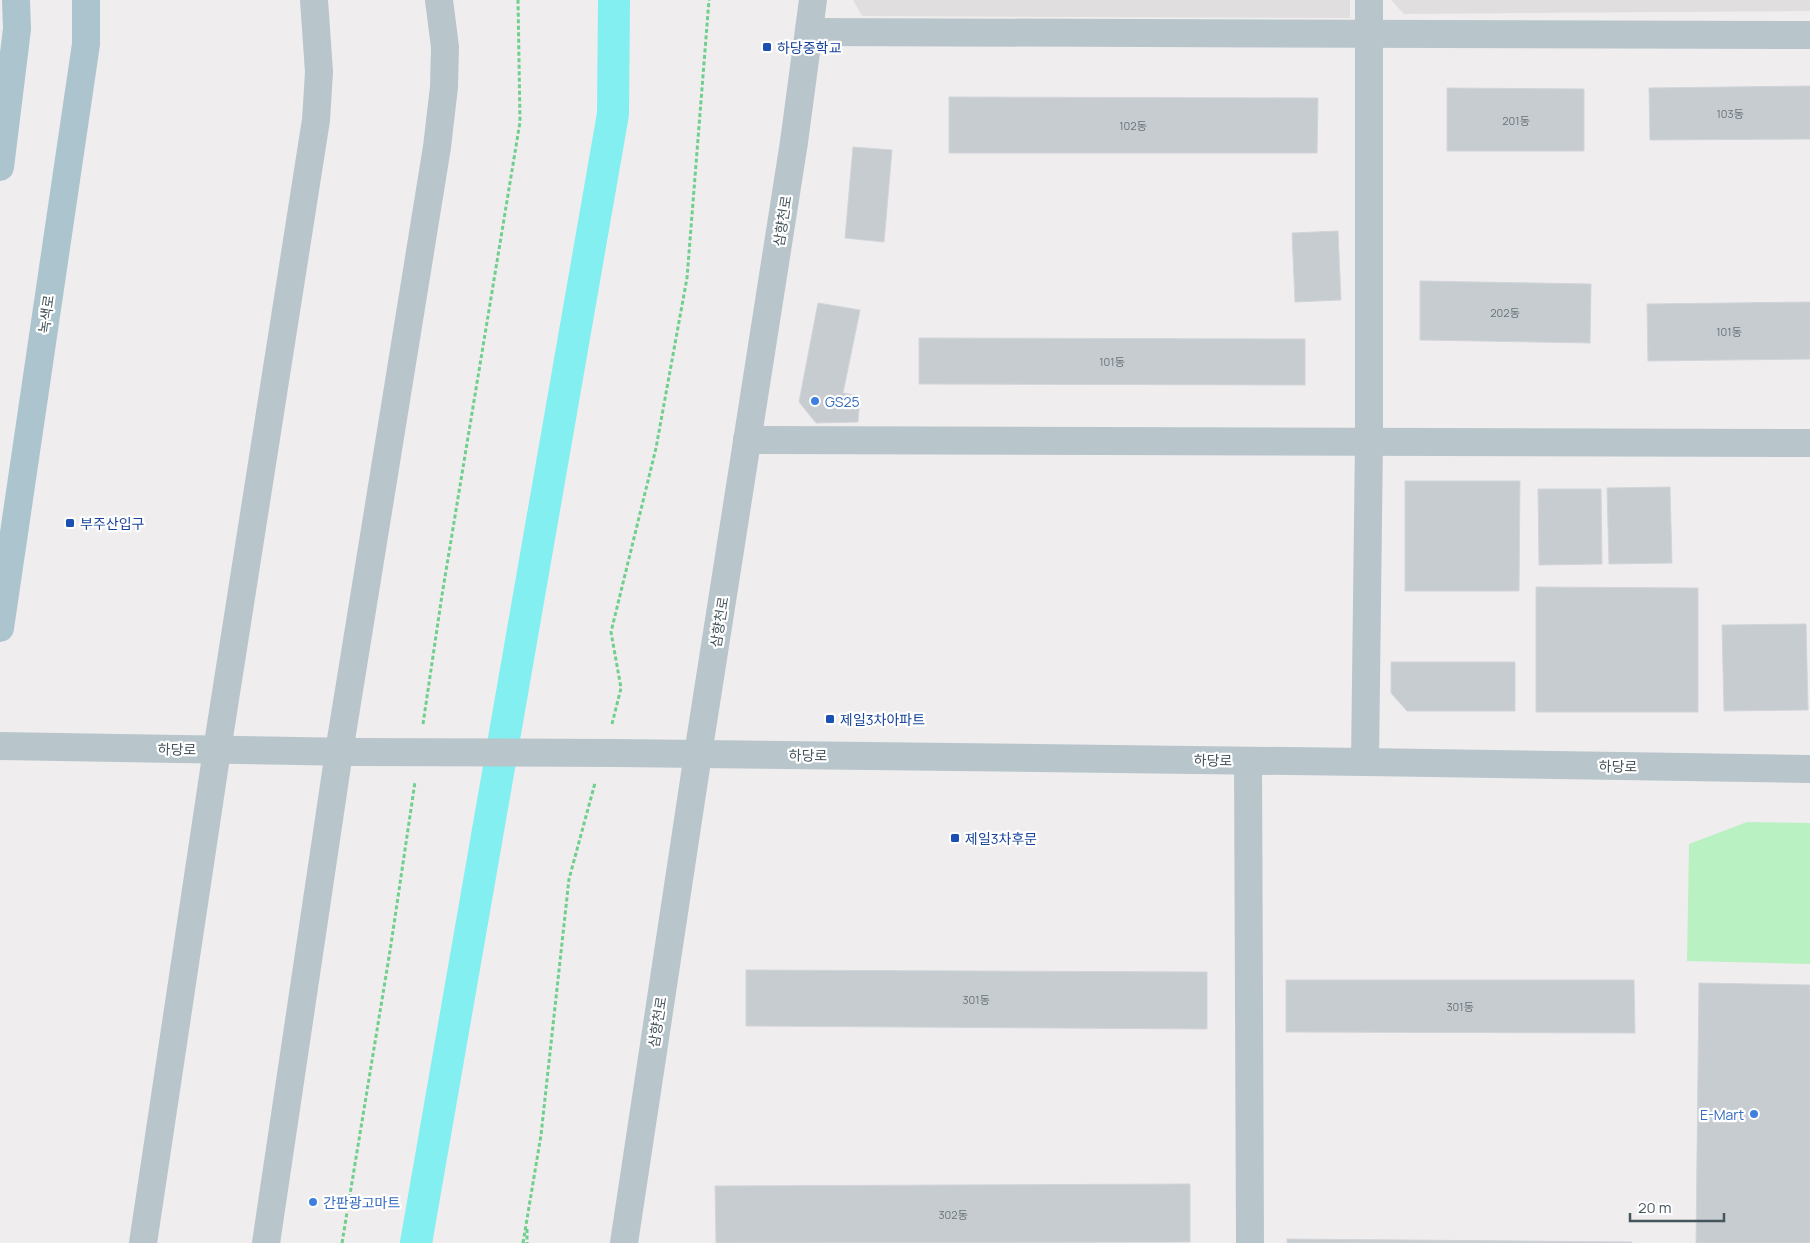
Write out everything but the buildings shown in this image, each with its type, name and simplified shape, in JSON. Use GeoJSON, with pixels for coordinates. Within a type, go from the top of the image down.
{"type":"FeatureCollection","features":[{"type":"Feature","properties":{"kind":"main road"},"geometry":{"type":"LineString","coordinates":[[0,167],[17,29],[16,0]]}},
{"type":"Feature","properties":{"kind":"main road","name":"녹색로"},"geometry":{"type":"LineString","coordinates":[[0,628],[86,44],[86,0]]}},
{"type":"Feature","properties":{"kind":"street"},"geometry":{"type":"LineString","coordinates":[[143,1243],[217,750],[316,120],[319,72],[314,0]]}},
{"type":"Feature","properties":{"kind":"street"},"geometry":{"type":"LineString","coordinates":[[266,1243],[346,752],[437,147],[444,87],[445,47],[439,0]]}},
{"type":"Feature","properties":{"kind":"street","name":"삼향천로"},"geometry":{"type":"LineString","coordinates":[[624,1243],[794,142],[813,0]]}},
{"type":"Feature","properties":{"kind":"street"},"geometry":{"type":"LineString","coordinates":[[1365,762],[1369,441],[1369,0]]}},
{"type":"Feature","properties":{"kind":"street"},"geometry":{"type":"LineString","coordinates":[[809,32],[1810,35]]}},
{"type":"Feature","properties":{"kind":"street"},"geometry":{"type":"LineString","coordinates":[[747,440],[1810,443]]}},
{"type":"Feature","properties":{"kind":"street","name":"하당로"},"geometry":{"type":"LineString","coordinates":[[0,746],[346,752],[617,753],[1810,769]]}},
{"type":"Feature","properties":{"kind":"street"},"geometry":{"type":"LineString","coordinates":[[1248,761],[1250,1243]]}},
{"type":"Feature","properties":{"kind":"path"},"geometry":{"type":"LineString","coordinates":[[422,733],[442,595],[520,122],[518,0]]}},
{"type":"Feature","properties":{"kind":"path"},"geometry":{"type":"LineString","coordinates":[[611,726],[621,688],[611,632],[656,448],[687,278],[708,0]]}},
{"type":"Feature","properties":{"kind":"path"},"geometry":{"type":"LineString","coordinates":[[342,1242],[390,951],[416,773]]}},
{"type":"Feature","properties":{"kind":"path"},"geometry":{"type":"LineString","coordinates":[[523,1243],[541,1135],[569,879],[598,774]]}},
{"type":"Feature","properties":{"kind":"path"},"geometry":{"type":"LineString","coordinates":[[526,1222],[527,1243]]}},
{"type":"Feature","properties":{"kind":"shaded area"},"geometry":{"type":"Polygon","coordinates":[[[853,0],[1350,0],[1350,18],[862,16],[853,0]]]}},
{"type":"Feature","properties":{"kind":"shaded area"},"geometry":{"type":"Polygon","coordinates":[[[1391,0],[1810,0],[1810,11],[1404,14],[1391,0]]]}},
{"type":"Feature","properties":{"kind":"green space"},"geometry":{"type":"Polygon","coordinates":[[[1747,822],[1810,823],[1810,964],[1687,961],[1689,844],[1747,822]]]}},
{"type":"Feature","properties":{"kind":"waterway"},"geometry":{"type":"LineString","coordinates":[[416,1243],[613,114],[614,0]]}},
{"type":"Feature","properties":{"kind":"place","name":"하당중학교"},"geometry":{"type":"Point","coordinates":[767,47]}},
{"type":"Feature","properties":{"kind":"place","name":"GS25"},"geometry":{"type":"Point","coordinates":[815,401]}},
{"type":"Feature","properties":{"kind":"place","name":"부주산입구"},"geometry":{"type":"Point","coordinates":[70,523]}},
{"type":"Feature","properties":{"kind":"place","name":"제일3차아파트"},"geometry":{"type":"Point","coordinates":[830,719]}},
{"type":"Feature","properties":{"kind":"place","name":"제일3차후문"},"geometry":{"type":"Point","coordinates":[955,838]}},
{"type":"Feature","properties":{"kind":"place","name":"E-Mart"},"geometry":{"type":"Point","coordinates":[1754,1114]}},
{"type":"Feature","properties":{"kind":"place","name":"간판광고마트"},"geometry":{"type":"Point","coordinates":[313,1202]}}]}
